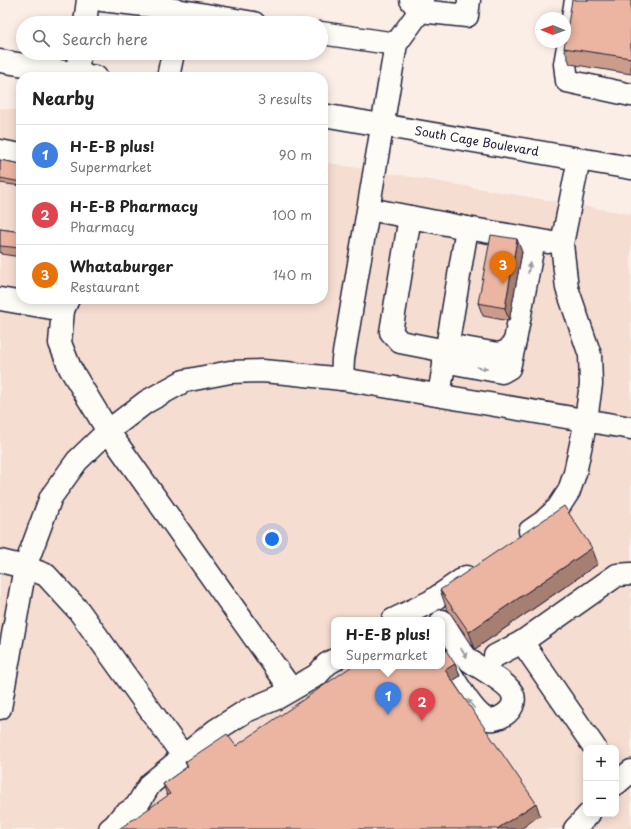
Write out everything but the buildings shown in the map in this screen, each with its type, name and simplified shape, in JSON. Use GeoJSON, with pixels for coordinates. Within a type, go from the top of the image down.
{"type":"FeatureCollection","features":[{"type":"Feature","properties":{"kind":"main road"},"geometry":{"type":"LineString","coordinates":[[86,16],[88,0]]}},
{"type":"Feature","properties":{"kind":"main road"},"geometry":{"type":"LineString","coordinates":[[102,0],[152,6],[207,16]]}},
{"type":"Feature","properties":{"kind":"main road"},"geometry":{"type":"LineString","coordinates":[[342,379],[343,359],[396,44],[431,5],[466,16],[469,0]]}},
{"type":"Feature","properties":{"kind":"main road"},"geometry":{"type":"LineString","coordinates":[[576,0],[565,64],[566,81],[631,95]]}},
{"type":"Feature","properties":{"kind":"main road"},"geometry":{"type":"LineString","coordinates":[[328,34],[396,44]]}},
{"type":"Feature","properties":{"kind":"main road"},"geometry":{"type":"LineString","coordinates":[[169,72],[172,60]]}},
{"type":"Feature","properties":{"kind":"main road"},"geometry":{"type":"LineString","coordinates":[[0,61],[84,68]]}},
{"type":"Feature","properties":{"kind":"main road","name":"South Cage Boulevard"},"geometry":{"type":"LineString","coordinates":[[328,117],[631,168]]}},
{"type":"Feature","properties":{"kind":"main road"},"geometry":{"type":"LineString","coordinates":[[0,151],[16,155]]}},
{"type":"Feature","properties":{"kind":"main road"},"geometry":{"type":"LineString","coordinates":[[514,543],[543,522],[558,508],[569,491],[575,473],[586,420],[591,384],[590,355],[568,288],[562,244],[579,159]]}},
{"type":"Feature","properties":{"kind":"main road"},"geometry":{"type":"LineString","coordinates":[[368,209],[562,244]]}},
{"type":"Feature","properties":{"kind":"main road"},"geometry":{"type":"LineString","coordinates":[[410,217],[391,332],[400,342],[446,352],[502,372],[509,368],[534,240]]}},
{"type":"Feature","properties":{"kind":"main road"},"geometry":{"type":"LineString","coordinates":[[439,395],[467,228]]}},
{"type":"Feature","properties":{"kind":"main road"},"geometry":{"type":"LineString","coordinates":[[0,299],[16,300]]}},
{"type":"Feature","properties":{"kind":"main road"},"geometry":{"type":"LineString","coordinates":[[55,304],[66,305],[60,343],[70,368],[108,431],[291,690]]}},
{"type":"Feature","properties":{"kind":"main road"},"geometry":{"type":"LineString","coordinates":[[0,708],[25,567],[51,497],[77,461],[108,431],[146,402],[184,381],[230,372],[262,371],[342,379],[631,428]]}},
{"type":"Feature","properties":{"kind":"main road"},"geometry":{"type":"LineString","coordinates":[[0,561],[25,567],[46,575],[79,611],[184,757]]}},
{"type":"Feature","properties":{"kind":"main road"},"geometry":{"type":"LineString","coordinates":[[412,617],[430,614],[482,565]]}},
{"type":"Feature","properties":{"kind":"main road"},"geometry":{"type":"LineString","coordinates":[[495,656],[522,642],[617,576],[631,574]]}},
{"type":"Feature","properties":{"kind":"main road"},"geometry":{"type":"LineString","coordinates":[[445,632],[469,660],[505,685],[513,694],[514,704],[503,716],[494,719],[484,718],[472,707],[445,665]]}},
{"type":"Feature","properties":{"kind":"main road"},"geometry":{"type":"LineString","coordinates":[[522,642],[593,745]]}},
{"type":"Feature","properties":{"kind":"main road"},"geometry":{"type":"LineString","coordinates":[[110,829],[122,816],[136,807],[150,784],[216,730],[246,711],[277,698],[317,675],[331,662]]}},
{"type":"Feature","properties":{"kind":"main road"},"geometry":{"type":"LineString","coordinates":[[575,829],[586,817]]}},
{"type":"Feature","properties":{"kind":"shaded area"},"geometry":{"type":"Polygon","coordinates":[[[0,108],[16,110],[16,304],[328,304],[328,163],[631,214],[631,829],[0,829],[0,108]]]}},
{"type":"Feature","properties":{"kind":"place","name":"Whataburger"},"geometry":{"type":"Point","coordinates":[503,284]}},
{"type":"Feature","properties":{"kind":"place","name":"H-E-B plus!"},"geometry":{"type":"Point","coordinates":[388,715]}},
{"type":"Feature","properties":{"kind":"place","name":"H-E-B Pharmacy"},"geometry":{"type":"Point","coordinates":[422,721]}}]}
